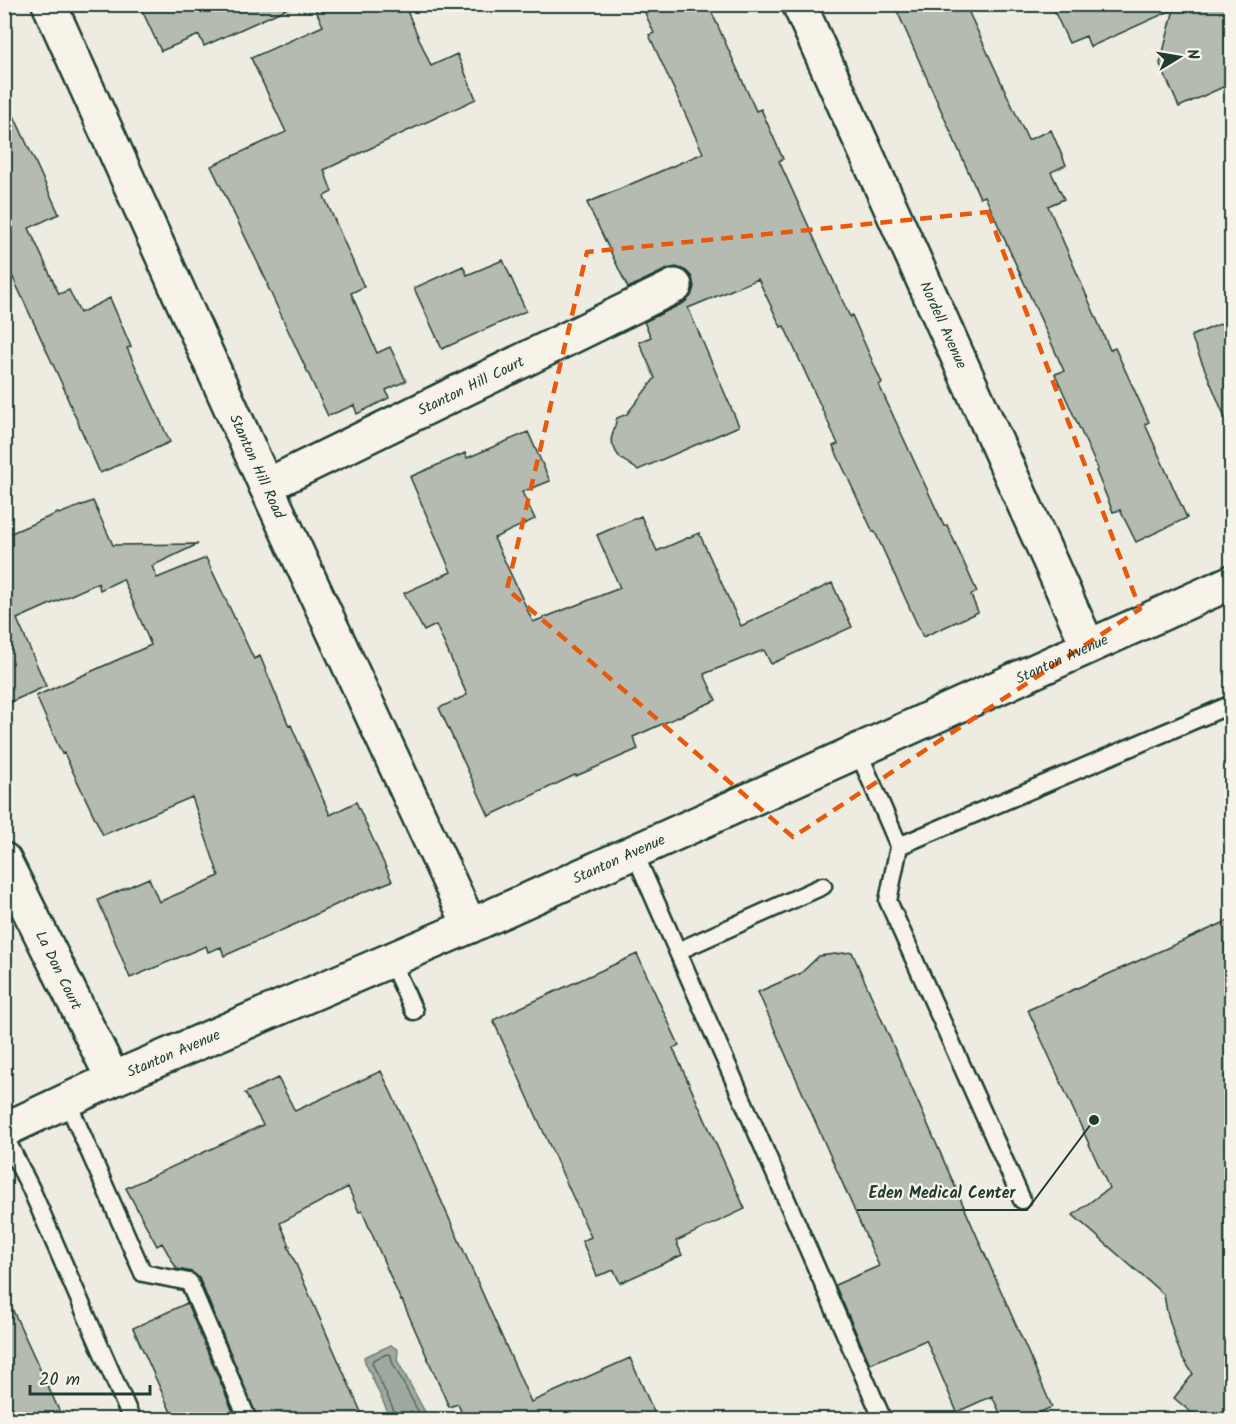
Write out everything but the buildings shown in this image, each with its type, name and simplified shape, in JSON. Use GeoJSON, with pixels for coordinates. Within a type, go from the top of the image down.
{"type":"FeatureCollection","features":[{"type":"Feature","properties":{"kind":"street","name":"Stanton Hill Road"},"geometry":{"type":"LineString","coordinates":[[49,4],[266,486],[470,926]]}},
{"type":"Feature","properties":{"kind":"street","name":"Nordell Avenue"},"geometry":{"type":"LineString","coordinates":[[799,4],[1089,646]]}},
{"type":"Feature","properties":{"kind":"street","name":"Stanton Hill Court"},"geometry":{"type":"LineString","coordinates":[[266,486],[675,286]]}},
{"type":"Feature","properties":{"kind":"street","name":"Stanton Avenue"},"geometry":{"type":"LineString","coordinates":[[4,1130],[113,1079],[470,926],[1232,582]]}},
{"type":"Feature","properties":{"kind":"street","name":"La Don Court"},"geometry":{"type":"LineString","coordinates":[[4,860],[113,1079]]}},
{"type":"Feature","properties":{"kind":"lane"},"geometry":{"type":"LineString","coordinates":[[899,846],[1232,704]]}},
{"type":"Feature","properties":{"kind":"lane"},"geometry":{"type":"LineString","coordinates":[[858,751],[899,846],[888,901],[1022,1200]]}},
{"type":"Feature","properties":{"kind":"lane"},"geometry":{"type":"LineString","coordinates":[[634,852],[883,1419]]}},
{"type":"Feature","properties":{"kind":"lane"},"geometry":{"type":"LineString","coordinates":[[678,951],[823,886]]}},
{"type":"Feature","properties":{"kind":"lane"},"geometry":{"type":"LineString","coordinates":[[391,961],[414,1011]]}},
{"type":"Feature","properties":{"kind":"lane"},"geometry":{"type":"LineString","coordinates":[[67,1101],[143,1272],[189,1282],[248,1419]]}},
{"type":"Feature","properties":{"kind":"lane"},"geometry":{"type":"LineString","coordinates":[[4,1136],[36,1200],[132,1419]]}},
{"type":"Feature","properties":{"kind":"highlighted area"},"geometry":{"type":"Polygon","coordinates":[[[988,212],[1140,609],[793,837],[507,589],[587,252],[988,212]]]}},
{"type":"Feature","properties":{"kind":"water"},"geometry":{"type":"Polygon","coordinates":[[[391,1345],[398,1350],[397,1360],[426,1417],[391,1419],[364,1357],[391,1345]]]}},
{"type":"Feature","properties":{"kind":"place","name":"Eden Medical Center"},"geometry":{"type":"Point","coordinates":[1094,1120]}}]}
